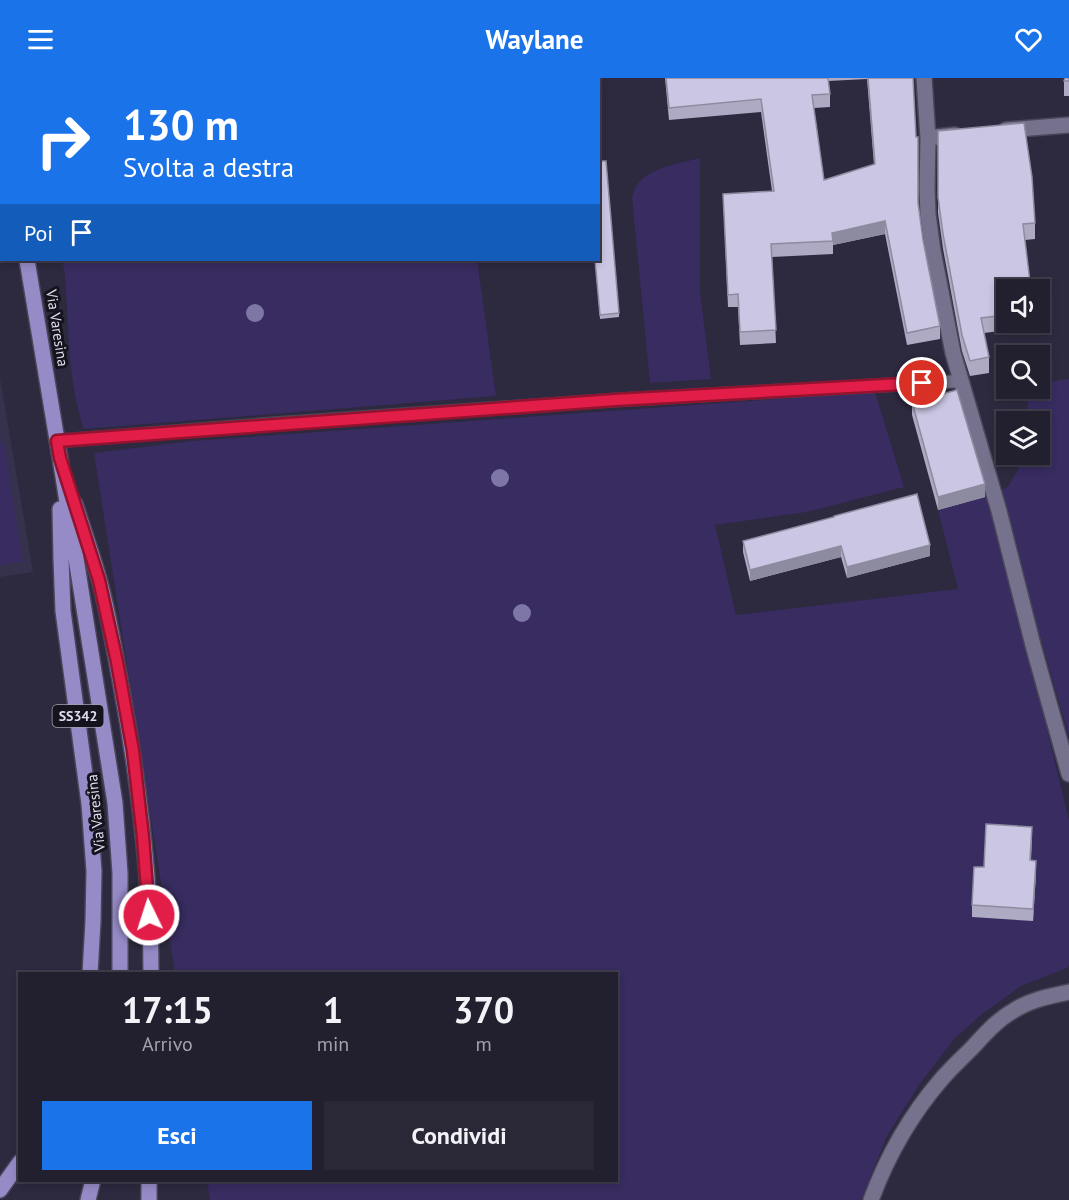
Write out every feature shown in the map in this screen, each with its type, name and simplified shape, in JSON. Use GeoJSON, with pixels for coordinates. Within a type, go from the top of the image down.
{"type":"FeatureCollection","features":[{"type":"Feature","properties":{"kind":"main road","name":"Via Varesina"},"geometry":{"type":"LineString","coordinates":[[27,261],[115,802],[120,873],[120,972]]}},
{"type":"Feature","properties":{"kind":"main road","name":"SS342"},"geometry":{"type":"LineString","coordinates":[[60,458],[60,560],[63,611],[89,804],[94,871],[90,972]]}},
{"type":"Feature","properties":{"kind":"main road","name":"SS342"},"geometry":{"type":"LineString","coordinates":[[60,458],[99,580],[131,740],[143,837],[151,972]]}},
{"type":"Feature","properties":{"kind":"main road"},"geometry":{"type":"LineString","coordinates":[[0,1190],[18,1165]]}},
{"type":"Feature","properties":{"kind":"main road"},"geometry":{"type":"LineString","coordinates":[[88,1200],[92,1182]]}},
{"type":"Feature","properties":{"kind":"main road"},"geometry":{"type":"LineString","coordinates":[[148,1200],[149,1182]]}},
{"type":"Feature","properties":{"kind":"street"},"geometry":{"type":"LineString","coordinates":[[924,78],[928,138],[928,214],[953,353],[999,511],[1069,774]]}},
{"type":"Feature","properties":{"kind":"street"},"geometry":{"type":"LineString","coordinates":[[995,131],[1069,124]]}},
{"type":"Feature","properties":{"kind":"street"},"geometry":{"type":"LineString","coordinates":[[928,138],[972,133]]}},
{"type":"Feature","properties":{"kind":"street"},"geometry":{"type":"LineString","coordinates":[[871,1200],[896,1146],[918,1109],[941,1080],[990,1028],[1011,1012],[1028,1003],[1069,992]]}},
{"type":"Feature","properties":{"kind":"lane"},"geometry":{"type":"LineString","coordinates":[[57,441],[615,400],[961,381]]}},
{"type":"Feature","properties":{"kind":"shaded area"},"geometry":{"type":"Polygon","coordinates":[[[700,158],[700,293],[711,379],[650,383],[632,198],[635,188],[649,174],[658,169],[700,158]]]}},
{"type":"Feature","properties":{"kind":"shaded area"},"geometry":{"type":"Polygon","coordinates":[[[62,261],[477,261],[496,396],[84,429],[74,391],[62,261]]]}},
{"type":"Feature","properties":{"kind":"shaded area"},"geometry":{"type":"Polygon","coordinates":[[[0,378],[33,572],[0,577],[0,378]]]}},
{"type":"Feature","properties":{"kind":"shaded area"},"geometry":{"type":"Polygon","coordinates":[[[1069,379],[1069,736],[998,493],[1008,486],[1019,465],[1050,465],[1050,411],[1027,411],[1029,399],[1050,399],[1050,383],[1069,379]]]}},
{"type":"Feature","properties":{"kind":"shaded area"},"geometry":{"type":"Polygon","coordinates":[[[875,392],[904,487],[807,512],[715,525],[736,615],[958,589],[938,510],[990,495],[1069,820],[1069,965],[1067,968],[1021,986],[981,1015],[954,1039],[919,1085],[887,1136],[861,1200],[210,1200],[207,1182],[618,1182],[618,972],[175,972],[94,453],[192,441],[875,392]]]}},
{"type":"Feature","properties":{"kind":"shaded area"},"geometry":{"type":"Polygon","coordinates":[[[0,442],[4,443],[23,562],[0,565],[0,442]]]}},
{"type":"Feature","properties":{"kind":"building"},"geometry":{"type":"Polygon","coordinates":[[[666,78],[828,78],[830,94],[812,95],[824,180],[875,164],[868,78],[913,78],[916,137],[918,137],[918,203],[940,326],[907,333],[885,221],[832,233],[833,241],[771,244],[776,330],[740,332],[738,294],[728,295],[723,194],[774,191],[761,99],[669,108],[666,78]]]}},
{"type":"Feature","properties":{"kind":"building"},"geometry":{"type":"Polygon","coordinates":[[[1024,123],[1032,177],[1035,223],[1023,224],[1030,279],[996,279],[996,316],[981,318],[989,357],[970,361],[962,335],[943,234],[938,197],[938,131],[1024,123]]]}},
{"type":"Feature","properties":{"kind":"building"},"geometry":{"type":"Polygon","coordinates":[[[600,161],[606,161],[619,313],[600,315],[595,261],[600,261],[600,161]]]}},
{"type":"Feature","properties":{"kind":"building"},"geometry":{"type":"Polygon","coordinates":[[[957,390],[985,484],[938,497],[912,402],[957,390]]]}},
{"type":"Feature","properties":{"kind":"building"},"geometry":{"type":"Polygon","coordinates":[[[917,494],[930,545],[847,567],[841,546],[750,570],[743,541],[917,494]]]}},
{"type":"Feature","properties":{"kind":"building"},"geometry":{"type":"Polygon","coordinates":[[[986,824],[1032,827],[1030,860],[1036,861],[1033,909],[972,905],[974,867],[984,867],[986,824]]]}},
{"type":"Feature","properties":{"kind":"route"},"geometry":{"type":"LineString","coordinates":[[149,915],[133,751],[117,662],[99,580],[60,458],[57,441],[615,400],[922,383]]}}]}
